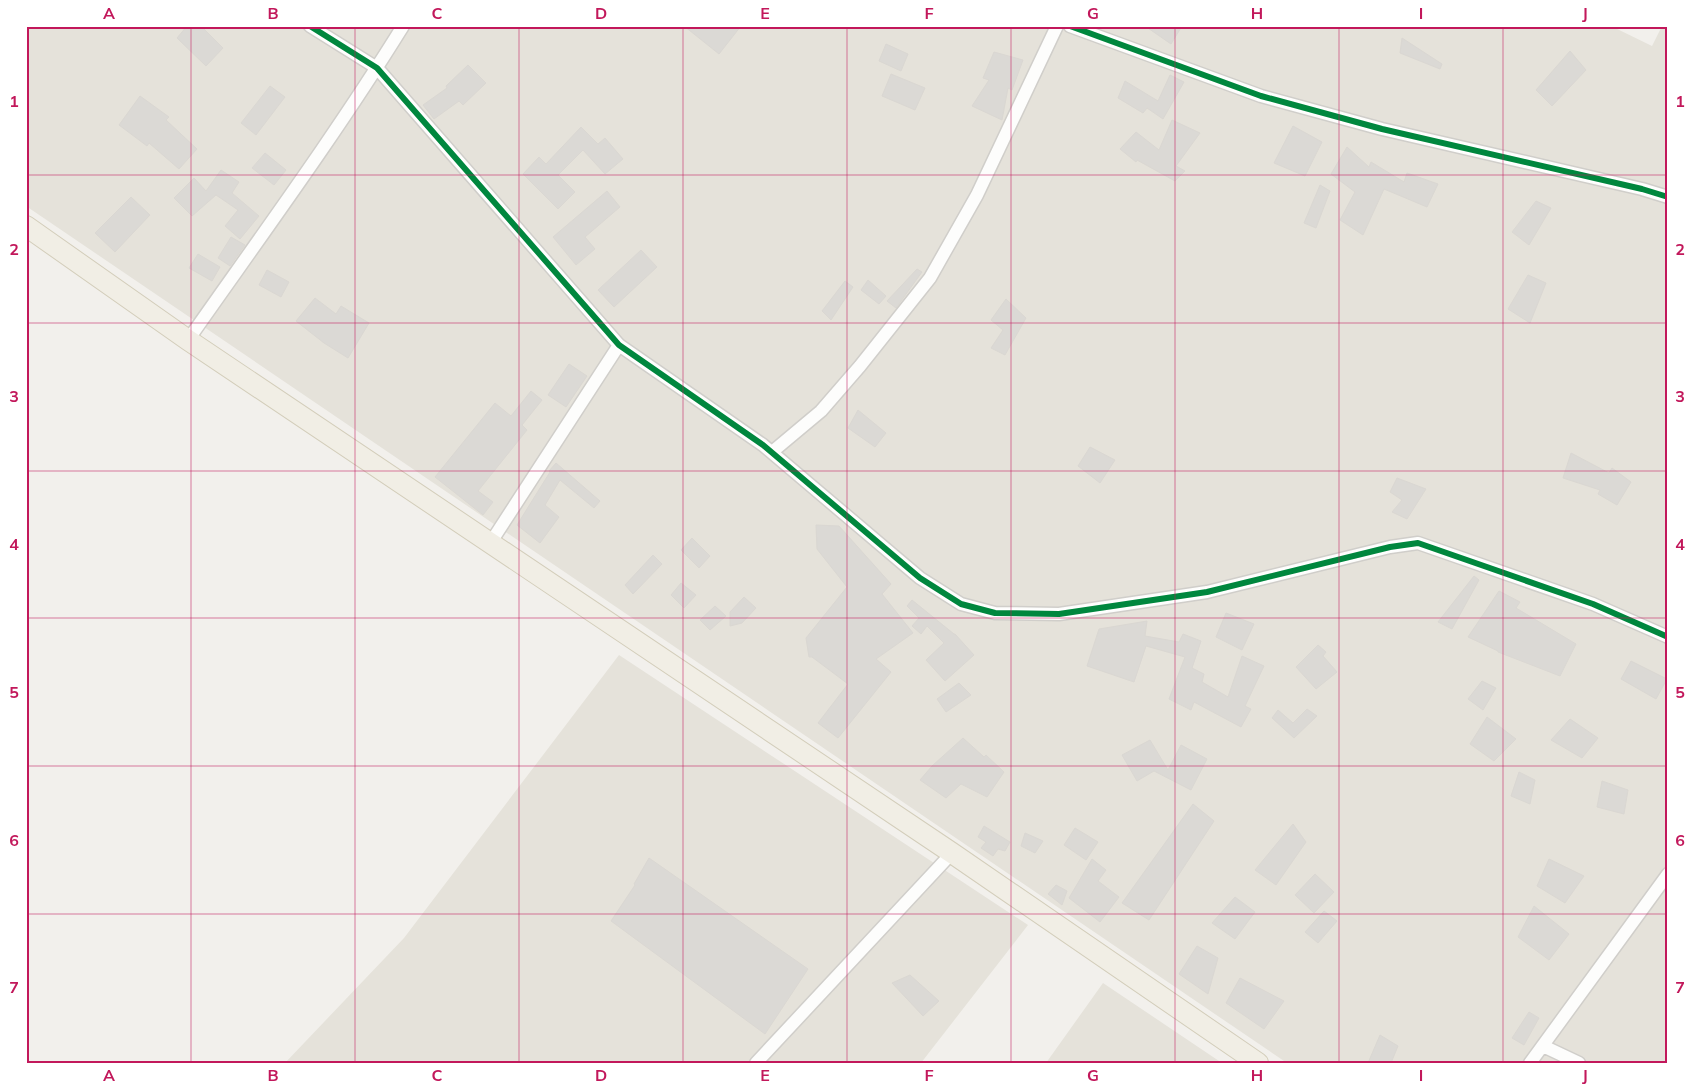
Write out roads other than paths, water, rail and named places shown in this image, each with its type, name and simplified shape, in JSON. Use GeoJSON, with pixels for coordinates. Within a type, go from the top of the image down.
{"type":"FeatureCollection","features":[{"type":"Feature","properties":{"kind":"main road"},"geometry":{"type":"LineString","coordinates":[[26,226],[188,340],[952,853],[1258,1063]]}},
{"type":"Feature","properties":{"kind":"street"},"geometry":{"type":"LineString","coordinates":[[310,26],[377,68],[620,344],[772,452],[920,578],[961,604],[995,613],[1059,614],[1207,592],[1390,547],[1418,543],[1593,604],[1668,637]]}},
{"type":"Feature","properties":{"kind":"street"},"geometry":{"type":"LineString","coordinates":[[188,340],[377,68],[403,26]]}},
{"type":"Feature","properties":{"kind":"street"},"geometry":{"type":"LineString","coordinates":[[772,452],[821,412],[930,278],[976,196],[1057,26]]}},
{"type":"Feature","properties":{"kind":"street"},"geometry":{"type":"LineString","coordinates":[[1070,26],[1261,96],[1382,129],[1642,189],[1668,197]]}},
{"type":"Feature","properties":{"kind":"street"},"geometry":{"type":"LineString","coordinates":[[491,542],[620,344]]}},
{"type":"Feature","properties":{"kind":"street"},"geometry":{"type":"LineString","coordinates":[[756,1063],[952,853]]}},
{"type":"Feature","properties":{"kind":"street"},"geometry":{"type":"LineString","coordinates":[[1530,1063],[1668,874]]}},
{"type":"Feature","properties":{"kind":"street"},"geometry":{"type":"LineString","coordinates":[[1543,1046],[1579,1063]]}}]}
